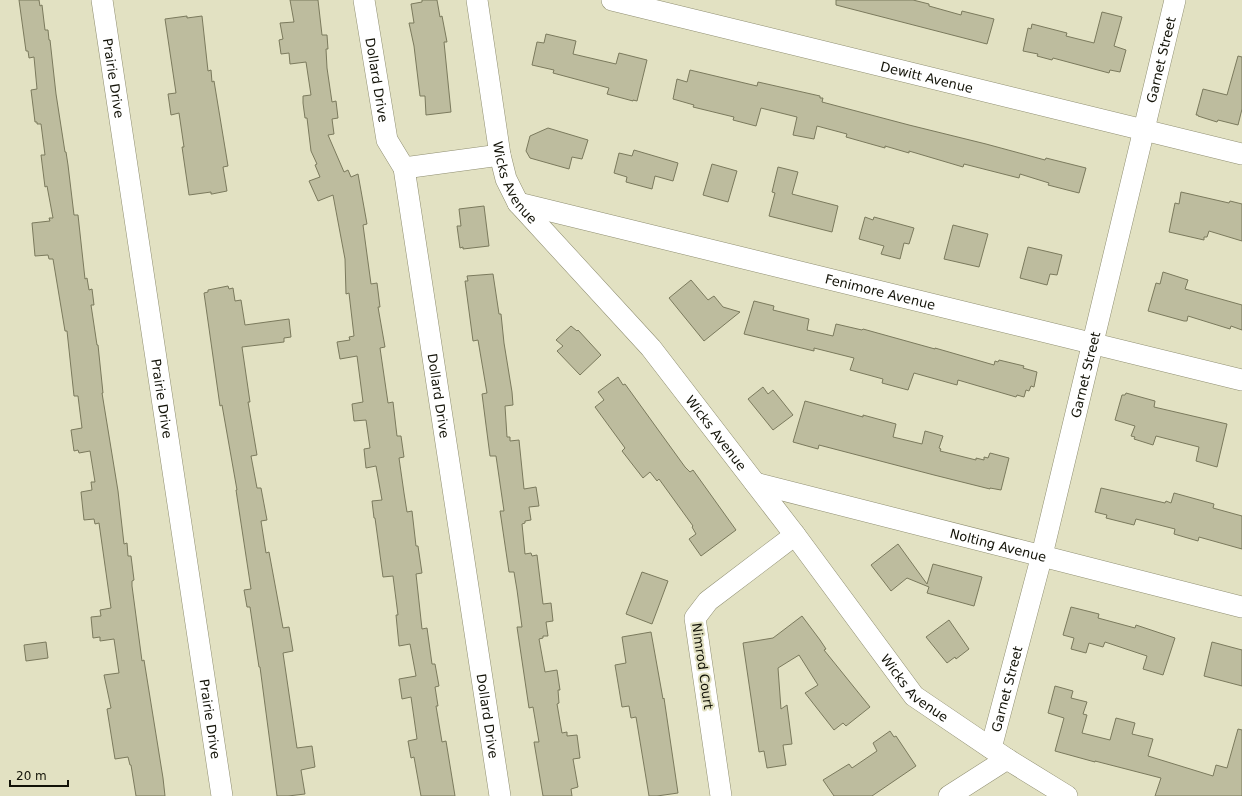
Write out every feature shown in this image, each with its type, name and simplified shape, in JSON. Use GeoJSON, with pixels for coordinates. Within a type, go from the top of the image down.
{"type":"FeatureCollection","features":[{"type":"Feature","properties":{"kind":"street","name":"Prairie Drive"},"geometry":{"type":"LineString","coordinates":[[102,0],[222,796]]}},
{"type":"Feature","properties":{"kind":"street","name":"Dollard Drive"},"geometry":{"type":"LineString","coordinates":[[364,0],[387,140],[404,168],[500,796]]}},
{"type":"Feature","properties":{"kind":"street","name":"Wicks Avenue"},"geometry":{"type":"LineString","coordinates":[[476,0],[500,155],[506,179],[518,203],[651,348],[795,535],[914,696],[999,754],[1067,796]]}},
{"type":"Feature","properties":{"kind":"street","name":"Dewitt Avenue"},"geometry":{"type":"LineString","coordinates":[[612,0],[1242,154]]}},
{"type":"Feature","properties":{"kind":"street","name":"Garnet Street"},"geometry":{"type":"LineString","coordinates":[[999,754],[1042,555],[1175,0]]}},
{"type":"Feature","properties":{"kind":"street"},"geometry":{"type":"LineString","coordinates":[[404,168],[500,155]]}},
{"type":"Feature","properties":{"kind":"street","name":"Fenimore Avenue"},"geometry":{"type":"LineString","coordinates":[[518,203],[1242,380]]}},
{"type":"Feature","properties":{"kind":"street","name":"Nolting Avenue"},"geometry":{"type":"LineString","coordinates":[[755,483],[1242,607]]}},
{"type":"Feature","properties":{"kind":"street","name":"Nimrod Court"},"geometry":{"type":"LineString","coordinates":[[721,796],[695,618],[708,601],[795,535]]}},
{"type":"Feature","properties":{"kind":"street"},"geometry":{"type":"LineString","coordinates":[[949,796],[999,754]]}},
{"type":"Feature","properties":{"kind":"building"},"geometry":{"type":"Polygon","coordinates":[[[19,0],[39,0],[40,6],[42,5],[45,30],[48,30],[50,40],[56,94],[68,165],[74,215],[78,215],[85,279],[87,278],[89,290],[92,289],[94,305],[91,305],[98,345],[102,393],[118,491],[124,544],[127,543],[128,556],[131,556],[134,580],[132,581],[132,586],[142,661],[144,660],[165,796],[136,796],[131,765],[128,757],[115,759],[107,709],[111,708],[104,675],[119,673],[114,639],[100,641],[100,637],[93,638],[91,617],[101,616],[100,610],[111,608],[99,523],[95,524],[94,519],[84,520],[81,492],[92,490],[91,482],[95,482],[90,451],[79,453],[78,450],[74,451],[71,430],[82,428],[78,396],[74,396],[67,331],[65,331],[53,259],[49,259],[48,255],[35,256],[32,223],[50,221],[49,218],[53,218],[47,186],[45,187],[41,155],[45,155],[41,124],[37,124],[37,122],[35,122],[31,90],[37,89],[34,57],[29,58],[28,51],[26,51],[19,0]]]}},
{"type":"Feature","properties":{"kind":"building"},"geometry":{"type":"Polygon","coordinates":[[[290,0],[318,0],[322,35],[327,35],[327,68],[332,102],[336,101],[338,118],[332,119],[334,134],[328,135],[344,172],[348,170],[351,177],[358,174],[367,224],[363,225],[371,284],[377,283],[380,307],[378,307],[385,347],[380,348],[388,403],[393,402],[397,436],[401,436],[404,457],[399,458],[404,493],[407,512],[412,511],[416,546],[418,546],[422,573],[416,574],[422,629],[427,628],[432,664],[435,664],[439,686],[435,687],[438,706],[436,706],[442,742],[446,741],[455,796],[421,796],[414,757],[411,758],[408,741],[417,739],[411,697],[402,699],[399,679],[416,676],[410,644],[399,646],[396,615],[398,615],[393,576],[383,577],[372,501],[382,500],[376,466],[366,468],[364,449],[370,448],[366,420],[354,421],[352,404],[363,402],[357,356],[340,359],[337,342],[350,340],[349,337],[354,336],[349,293],[346,294],[345,259],[333,195],[318,201],[309,181],[320,177],[315,165],[317,164],[311,151],[307,118],[305,118],[303,103],[303,96],[311,95],[306,62],[290,64],[289,53],[281,54],[279,40],[283,39],[280,23],[294,22],[290,0]]]}},
{"type":"Feature","properties":{"kind":"building"},"geometry":{"type":"Polygon","coordinates":[[[422,0],[437,0],[440,17],[442,16],[447,42],[444,42],[451,112],[426,115],[425,96],[420,96],[414,46],[409,23],[414,23],[411,4],[422,2],[422,0]]]}},
{"type":"Feature","properties":{"kind":"building"},"geometry":{"type":"Polygon","coordinates":[[[836,0],[913,0],[961,15],[962,11],[994,19],[987,44],[836,5],[836,0]]]}},
{"type":"Feature","properties":{"kind":"building"},"geometry":{"type":"Polygon","coordinates":[[[1102,12],[1122,17],[1114,46],[1126,50],[1120,72],[1110,70],[1109,73],[1053,58],[1052,60],[1037,56],[1038,54],[1023,51],[1028,28],[1031,29],[1032,24],[1067,33],[1066,36],[1094,43],[1102,12]]]}},
{"type":"Feature","properties":{"kind":"building"},"geometry":{"type":"Polygon","coordinates":[[[187,16],[187,18],[202,16],[208,71],[211,70],[212,82],[214,81],[228,166],[223,167],[227,191],[212,194],[211,192],[189,195],[179,113],[171,115],[168,94],[176,93],[165,19],[187,16]]]}},
{"type":"Feature","properties":{"kind":"building"},"geometry":{"type":"Polygon","coordinates":[[[546,34],[576,41],[573,54],[616,64],[619,53],[647,60],[637,101],[607,94],[609,88],[553,73],[554,70],[532,65],[537,42],[544,43],[546,34]]]}},
{"type":"Feature","properties":{"kind":"building"},"geometry":{"type":"Polygon","coordinates":[[[1238,56],[1242,57],[1242,109],[1238,125],[1218,120],[1217,122],[1196,115],[1203,89],[1227,95],[1238,56]]]}},
{"type":"Feature","properties":{"kind":"building"},"geometry":{"type":"Polygon","coordinates":[[[690,70],[757,86],[758,82],[820,96],[820,98],[823,98],[822,102],[1045,160],[1046,158],[1086,168],[1079,193],[1048,185],[1049,183],[1020,174],[1019,178],[964,164],[963,167],[909,151],[909,153],[885,146],[885,148],[846,137],[847,134],[817,126],[814,139],[793,135],[797,117],[761,108],[756,126],[733,120],[734,117],[693,107],[694,105],[673,99],[677,79],[687,82],[690,70]]]}},
{"type":"Feature","properties":{"kind":"building"},"geometry":{"type":"Polygon","coordinates":[[[548,128],[588,140],[582,159],[572,157],[569,169],[530,158],[526,151],[530,136],[548,128]]]}},
{"type":"Feature","properties":{"kind":"building"},"geometry":{"type":"Polygon","coordinates":[[[634,150],[678,163],[673,181],[655,176],[652,189],[626,182],[627,177],[614,173],[619,153],[632,156],[634,150]]]}},
{"type":"Feature","properties":{"kind":"building"},"geometry":{"type":"Polygon","coordinates":[[[712,164],[737,171],[728,202],[703,195],[712,164]]]}},
{"type":"Feature","properties":{"kind":"building"},"geometry":{"type":"Polygon","coordinates":[[[778,167],[798,172],[792,194],[838,206],[832,232],[769,216],[775,193],[772,192],[778,167]]]}},
{"type":"Feature","properties":{"kind":"building"},"geometry":{"type":"Polygon","coordinates":[[[1181,192],[1229,203],[1230,201],[1242,204],[1242,241],[1209,231],[1207,237],[1204,237],[1204,240],[1169,232],[1175,203],[1179,204],[1181,192]]]}},
{"type":"Feature","properties":{"kind":"building"},"geometry":{"type":"Polygon","coordinates":[[[484,206],[489,246],[463,249],[463,247],[460,248],[457,226],[461,226],[459,209],[484,206]]]}},
{"type":"Feature","properties":{"kind":"building"},"geometry":{"type":"Polygon","coordinates":[[[865,217],[873,220],[874,217],[914,228],[909,244],[904,243],[900,259],[881,254],[884,246],[859,239],[865,217]]]}},
{"type":"Feature","properties":{"kind":"building"},"geometry":{"type":"Polygon","coordinates":[[[953,225],[988,234],[979,267],[944,259],[953,225]]]}},
{"type":"Feature","properties":{"kind":"building"},"geometry":{"type":"Polygon","coordinates":[[[1028,247],[1062,255],[1057,275],[1050,274],[1047,285],[1020,278],[1028,247]]]}},
{"type":"Feature","properties":{"kind":"building"},"geometry":{"type":"Polygon","coordinates":[[[1163,272],[1188,280],[1185,289],[1242,305],[1242,330],[1231,326],[1230,329],[1188,316],[1187,321],[1184,321],[1148,311],[1156,283],[1160,284],[1163,272]]]}},
{"type":"Feature","properties":{"kind":"building"},"geometry":{"type":"Polygon","coordinates":[[[493,274],[499,314],[501,314],[512,392],[513,405],[505,406],[507,437],[510,437],[510,441],[519,440],[524,489],[536,487],[539,506],[529,507],[531,520],[525,521],[525,523],[522,524],[525,554],[531,553],[532,556],[537,555],[543,604],[551,603],[553,621],[546,622],[548,636],[543,636],[543,638],[539,639],[545,672],[557,670],[560,690],[558,690],[559,703],[557,704],[562,733],[567,732],[567,736],[577,735],[580,758],[573,759],[578,787],[571,789],[572,796],[543,796],[534,742],[539,742],[533,707],[529,708],[517,627],[522,627],[517,590],[514,572],[509,572],[500,511],[504,511],[496,456],[490,456],[482,394],[487,393],[478,340],[473,341],[465,281],[468,281],[467,276],[493,274]]]}},
{"type":"Feature","properties":{"kind":"building"},"geometry":{"type":"Polygon","coordinates":[[[691,280],[708,300],[714,296],[723,307],[740,312],[704,341],[669,298],[691,280]]]}},
{"type":"Feature","properties":{"kind":"building"},"geometry":{"type":"Polygon","coordinates":[[[228,286],[229,289],[233,288],[235,301],[241,300],[245,325],[289,319],[291,337],[284,338],[284,342],[242,347],[250,402],[248,402],[257,455],[251,456],[257,488],[261,488],[267,520],[261,521],[266,553],[269,552],[283,628],[289,627],[293,651],[283,653],[297,748],[312,746],[315,767],[301,770],[305,794],[277,796],[260,667],[250,607],[247,607],[244,590],[251,589],[237,490],[222,405],[220,406],[204,293],[208,292],[208,290],[228,286]]]}},
{"type":"Feature","properties":{"kind":"building"},"geometry":{"type":"Polygon","coordinates":[[[754,301],[774,306],[773,310],[809,319],[807,330],[833,336],[836,324],[863,329],[994,365],[995,361],[998,362],[999,360],[1024,366],[1023,368],[1037,372],[1034,387],[1031,386],[1029,391],[1026,390],[1024,397],[1017,395],[1016,397],[958,380],[957,385],[914,373],[908,390],[882,383],[883,379],[850,370],[854,358],[814,348],[814,351],[744,334],[754,301]]]}},
{"type":"Feature","properties":{"kind":"building"},"geometry":{"type":"Polygon","coordinates":[[[571,326],[577,331],[578,330],[601,355],[580,375],[557,351],[563,346],[556,340],[571,326]]]}},
{"type":"Feature","properties":{"kind":"building"},"geometry":{"type":"Polygon","coordinates":[[[618,377],[623,385],[625,384],[685,467],[690,472],[693,470],[736,530],[701,556],[689,539],[696,534],[692,527],[693,526],[659,479],[657,481],[650,472],[643,478],[622,451],[625,448],[595,407],[604,400],[598,392],[618,377]]]}},
{"type":"Feature","properties":{"kind":"building"},"geometry":{"type":"Polygon","coordinates":[[[763,387],[768,394],[773,390],[793,415],[773,430],[748,399],[763,387]]]}},
{"type":"Feature","properties":{"kind":"building"},"geometry":{"type":"Polygon","coordinates":[[[1126,393],[1155,401],[1154,407],[1227,424],[1217,467],[1196,461],[1199,447],[1156,436],[1153,445],[1134,439],[1135,437],[1131,436],[1135,426],[1115,420],[1122,395],[1125,395],[1126,393]]]}},
{"type":"Feature","properties":{"kind":"building"},"geometry":{"type":"Polygon","coordinates":[[[805,401],[863,417],[863,415],[896,424],[893,437],[922,444],[925,431],[943,436],[939,448],[941,449],[940,451],[976,460],[976,458],[984,460],[984,457],[988,458],[990,453],[1009,458],[1001,490],[990,489],[819,445],[818,449],[793,442],[805,401]]]}},
{"type":"Feature","properties":{"kind":"building"},"geometry":{"type":"Polygon","coordinates":[[[1101,488],[1165,503],[1166,501],[1171,503],[1174,493],[1214,504],[1213,508],[1242,516],[1242,549],[1199,537],[1198,541],[1174,534],[1175,529],[1136,519],[1134,525],[1106,518],[1107,515],[1095,512],[1101,488]]]}},
{"type":"Feature","properties":{"kind":"building"},"geometry":{"type":"Polygon","coordinates":[[[898,544],[927,584],[933,564],[982,577],[974,606],[927,593],[929,587],[907,578],[891,591],[871,565],[898,544]]]}},
{"type":"Feature","properties":{"kind":"building"},"geometry":{"type":"Polygon","coordinates":[[[642,572],[668,581],[652,624],[626,614],[642,572]]]}},
{"type":"Feature","properties":{"kind":"building"},"geometry":{"type":"Polygon","coordinates":[[[1071,607],[1099,614],[1098,618],[1135,628],[1136,625],[1175,638],[1163,675],[1143,669],[1147,656],[1105,642],[1103,647],[1089,643],[1086,653],[1071,649],[1074,638],[1063,635],[1071,607]]]}},
{"type":"Feature","properties":{"kind":"building"},"geometry":{"type":"Polygon","coordinates":[[[802,616],[826,649],[824,650],[870,707],[846,726],[843,723],[834,730],[805,693],[818,685],[799,655],[778,668],[781,709],[787,705],[792,744],[783,745],[786,765],[767,768],[764,751],[759,752],[743,643],[773,638],[802,616]]]}},
{"type":"Feature","properties":{"kind":"building"},"geometry":{"type":"Polygon","coordinates":[[[949,620],[969,649],[956,659],[955,657],[947,663],[926,637],[949,620]]]}},
{"type":"Feature","properties":{"kind":"building"},"geometry":{"type":"Polygon","coordinates":[[[651,632],[663,699],[664,698],[678,793],[657,796],[649,796],[636,717],[631,718],[629,706],[622,707],[615,665],[626,663],[622,637],[651,632]]]}},
{"type":"Feature","properties":{"kind":"building"},"geometry":{"type":"Polygon","coordinates":[[[46,642],[48,658],[26,661],[24,645],[46,642]]]}},
{"type":"Feature","properties":{"kind":"building"},"geometry":{"type":"Polygon","coordinates":[[[1212,642],[1242,650],[1242,686],[1204,676],[1212,642]]]}},
{"type":"Feature","properties":{"kind":"building"},"geometry":{"type":"Polygon","coordinates":[[[1055,686],[1073,691],[1071,698],[1087,702],[1083,714],[1087,715],[1082,733],[1110,740],[1116,718],[1135,723],[1132,734],[1153,739],[1148,756],[1213,776],[1216,765],[1227,768],[1238,729],[1242,730],[1242,796],[1155,796],[1161,778],[1055,751],[1064,718],[1048,713],[1055,686]]]}},
{"type":"Feature","properties":{"kind":"building"},"geometry":{"type":"Polygon","coordinates":[[[890,731],[894,737],[896,736],[916,766],[872,796],[834,796],[823,780],[849,764],[852,768],[877,751],[873,743],[890,731]]]}}]}
